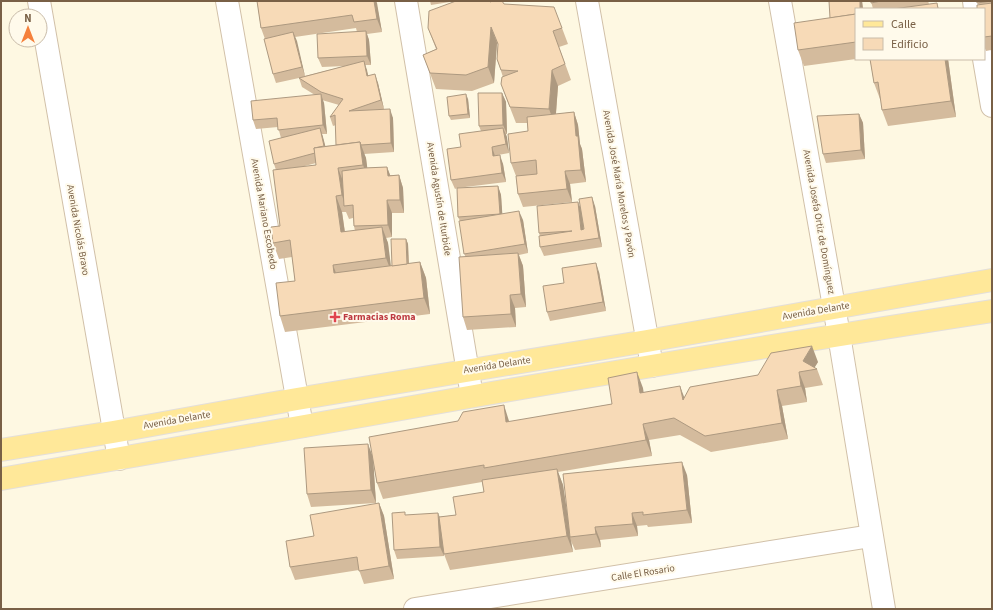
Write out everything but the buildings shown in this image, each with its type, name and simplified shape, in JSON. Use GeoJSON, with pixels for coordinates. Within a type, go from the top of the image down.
{"type":"FeatureCollection","features":[{"type":"Feature","properties":{"kind":"main road","name":"Avenida Delante"},"geometry":{"type":"LineString","coordinates":[[1,450],[992,280]]}},
{"type":"Feature","properties":{"kind":"main road"},"geometry":{"type":"LineString","coordinates":[[1,479],[472,396],[839,335],[992,312]]}},
{"type":"Feature","properties":{"kind":"street","name":"Avenida Nicolás Bravo"},"geometry":{"type":"LineString","coordinates":[[39,1],[113,432],[119,459]]}},
{"type":"Feature","properties":{"kind":"street","name":"Avenida Mariano Escobedo"},"geometry":{"type":"LineString","coordinates":[[227,1],[302,426]]}},
{"type":"Feature","properties":{"kind":"street","name":"Avenida Agustín de Iturbide"},"geometry":{"type":"LineString","coordinates":[[406,1],[472,396]]}},
{"type":"Feature","properties":{"kind":"street","name":"Avenida José María Morelos y Pavón"},"geometry":{"type":"LineString","coordinates":[[587,1],[652,366]]}},
{"type":"Feature","properties":{"kind":"street","name":"Avenida Josefa Ortiz de Domínguez"},"geometry":{"type":"LineString","coordinates":[[780,1],[839,335],[884,609]]}},
{"type":"Feature","properties":{"kind":"street"},"geometry":{"type":"LineString","coordinates":[[984,60],[992,106]]}},
{"type":"Feature","properties":{"kind":"street","name":"Calle El Rosario"},"geometry":{"type":"LineString","coordinates":[[415,609],[871,536]]}},
{"type":"Feature","properties":{"kind":"place","name":"Farmacias Roma"},"geometry":{"type":"Point","coordinates":[335,317]}}]}
